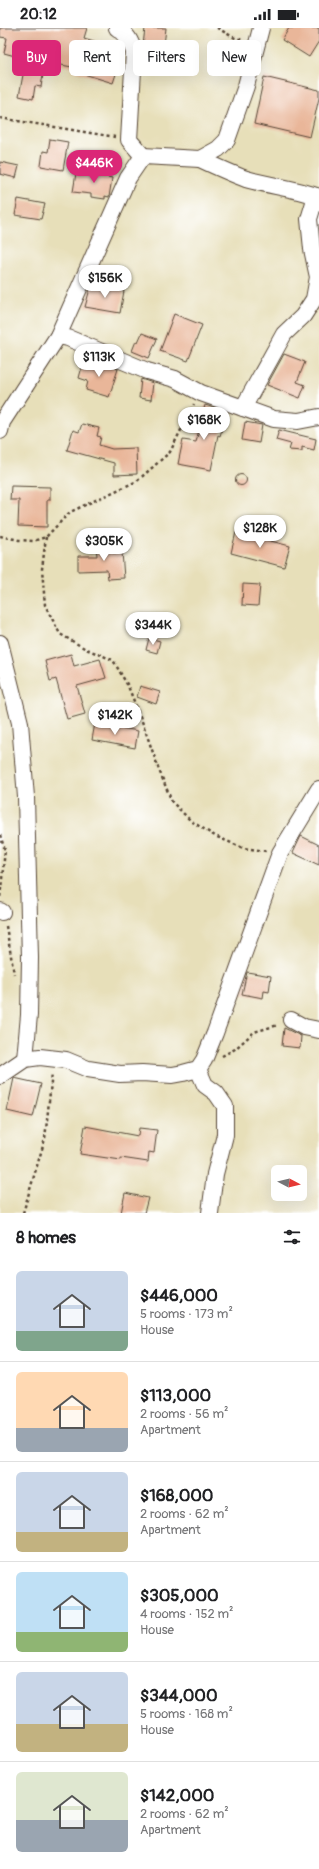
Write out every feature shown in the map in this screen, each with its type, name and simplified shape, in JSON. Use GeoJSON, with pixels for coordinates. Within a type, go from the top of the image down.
{"type":"FeatureCollection","features":[{"type":"Feature","properties":{"kind":"street"},"geometry":{"type":"LineString","coordinates":[[122,29],[131,42],[134,52],[129,140],[143,156],[200,159],[247,179],[317,196],[309,219],[312,249],[318,277],[314,298],[303,316],[284,334],[243,408]]}},
{"type":"Feature","properties":{"kind":"street"},"geometry":{"type":"LineString","coordinates":[[200,159],[218,149],[227,140],[246,86],[259,35]]}},
{"type":"Feature","properties":{"kind":"street"},"geometry":{"type":"LineString","coordinates":[[0,432],[2,422],[58,336],[128,178],[143,156]]}},
{"type":"Feature","properties":{"kind":"street"},"geometry":{"type":"LineString","coordinates":[[58,336],[68,338],[147,371],[175,379],[201,393],[274,419],[298,421],[319,417]]}},
{"type":"Feature","properties":{"kind":"street"},"geometry":{"type":"LineString","coordinates":[[0,643],[6,692],[20,723],[26,797],[30,965],[29,1015],[25,1059]]}},
{"type":"Feature","properties":{"kind":"street"},"geometry":{"type":"LineString","coordinates":[[210,1213],[215,1174],[225,1135],[225,1106],[216,1093],[205,1085],[201,1065],[280,853],[319,789]]}},
{"type":"Feature","properties":{"kind":"street"},"geometry":{"type":"LineString","coordinates":[[292,1020],[304,1027],[319,1030]]}},
{"type":"Feature","properties":{"kind":"street"},"geometry":{"type":"LineString","coordinates":[[0,1076],[25,1059],[40,1057],[66,1060],[88,1069],[120,1074],[142,1073],[172,1075],[201,1065]]}},
{"type":"Feature","properties":{"kind":"path"},"geometry":{"type":"LineString","coordinates":[[217,28],[235,38],[259,35]]}},
{"type":"Feature","properties":{"kind":"path"},"geometry":{"type":"LineString","coordinates":[[0,118],[129,140]]}},
{"type":"Feature","properties":{"kind":"path"},"geometry":{"type":"LineString","coordinates":[[0,536],[34,541],[46,537],[70,512],[137,481],[170,452],[188,415],[201,393]]}},
{"type":"Feature","properties":{"kind":"path"},"geometry":{"type":"LineString","coordinates":[[46,537],[42,569],[45,604],[60,634],[86,649],[113,660],[128,686],[141,717],[159,770],[172,802],[192,821],[214,836],[243,848],[280,853]]}},
{"type":"Feature","properties":{"kind":"path"},"geometry":{"type":"LineString","coordinates":[[0,835],[5,850],[1,907],[14,977]]}},
{"type":"Feature","properties":{"kind":"path"},"geometry":{"type":"LineString","coordinates":[[201,1065],[235,1049],[254,1032],[292,1020]]}},
{"type":"Feature","properties":{"kind":"path"},"geometry":{"type":"LineString","coordinates":[[22,1213],[34,1180],[45,1139],[53,1058]]}},
{"type":"Feature","properties":{"kind":"building"},"geometry":{"type":"Polygon","coordinates":[[[0,28],[87,28],[84,38],[90,40],[69,40],[69,66],[61,65],[61,40],[12,40],[12,55],[4,53],[7,38],[0,37],[0,28]]]}},
{"type":"Feature","properties":{"kind":"building"},"geometry":{"type":"Polygon","coordinates":[[[145,28],[166,28],[165,40],[144,40],[145,28]]]}},
{"type":"Feature","properties":{"kind":"building"},"geometry":{"type":"Polygon","coordinates":[[[289,28],[319,28],[319,41],[309,57],[282,40],[289,28]]]}},
{"type":"Feature","properties":{"kind":"building"},"geometry":{"type":"Polygon","coordinates":[[[23,76],[43,76],[41,87],[35,86],[33,99],[19,96],[23,76]]]}},
{"type":"Feature","properties":{"kind":"building"},"geometry":{"type":"Polygon","coordinates":[[[90,76],[115,76],[113,83],[90,76]]]}},
{"type":"Feature","properties":{"kind":"building"},"geometry":{"type":"Polygon","coordinates":[[[264,77],[319,90],[319,98],[310,137],[254,124],[264,77]]]}},
{"type":"Feature","properties":{"kind":"building"},"geometry":{"type":"Polygon","coordinates":[[[50,139],[68,142],[63,170],[41,166],[43,151],[48,152],[50,139]]]}},
{"type":"Feature","properties":{"kind":"building"},"geometry":{"type":"Polygon","coordinates":[[[0,162],[19,166],[16,178],[0,174],[0,162]]]}},
{"type":"Feature","properties":{"kind":"building"},"geometry":{"type":"Polygon","coordinates":[[[95,169],[109,171],[108,177],[112,178],[109,197],[105,196],[105,199],[91,197],[91,194],[73,192],[76,173],[95,175],[95,169]]]}},
{"type":"Feature","properties":{"kind":"building"},"geometry":{"type":"Polygon","coordinates":[[[18,199],[45,204],[41,219],[15,215],[18,199]]]}},
{"type":"Feature","properties":{"kind":"building"},"geometry":{"type":"Polygon","coordinates":[[[91,285],[124,291],[120,313],[85,307],[91,285]]]}},
{"type":"Feature","properties":{"kind":"building"},"geometry":{"type":"Polygon","coordinates":[[[174,314],[202,325],[188,361],[160,351],[174,314]]]}},
{"type":"Feature","properties":{"kind":"building"},"geometry":{"type":"Polygon","coordinates":[[[142,333],[157,339],[149,358],[132,351],[136,341],[138,342],[142,333]]]}},
{"type":"Feature","properties":{"kind":"building"},"geometry":{"type":"Polygon","coordinates":[[[284,354],[305,362],[297,382],[305,385],[300,398],[267,385],[284,354]]]}},
{"type":"Feature","properties":{"kind":"building"},"geometry":{"type":"Polygon","coordinates":[[[95,360],[118,369],[109,397],[86,390],[88,381],[79,378],[83,363],[93,366],[95,360]]]}},
{"type":"Feature","properties":{"kind":"building"},"geometry":{"type":"Polygon","coordinates":[[[141,379],[153,383],[151,400],[139,398],[141,379]]]}},
{"type":"Feature","properties":{"kind":"building"},"geometry":{"type":"Polygon","coordinates":[[[205,405],[227,412],[220,436],[218,435],[211,470],[178,464],[183,440],[196,442],[205,405]]]}},
{"type":"Feature","properties":{"kind":"building"},"geometry":{"type":"Polygon","coordinates":[[[245,422],[262,425],[259,443],[242,440],[245,422]]]}},
{"type":"Feature","properties":{"kind":"building"},"geometry":{"type":"Polygon","coordinates":[[[82,424],[99,428],[97,436],[101,437],[99,445],[112,449],[136,448],[137,474],[114,475],[114,463],[67,450],[73,430],[79,432],[82,424]]]}},
{"type":"Feature","properties":{"kind":"building"},"geometry":{"type":"Polygon","coordinates":[[[279,430],[316,439],[314,450],[302,447],[302,451],[289,450],[291,444],[276,440],[279,430]]]}},
{"type":"Feature","properties":{"kind":"building"},"geometry":{"type":"Polygon","coordinates":[[[241,474],[245,476],[247,480],[245,484],[241,486],[237,484],[235,480],[237,476],[241,474]]]}},
{"type":"Feature","properties":{"kind":"building"},"geometry":{"type":"Polygon","coordinates":[[[11,486],[50,487],[50,500],[47,500],[47,527],[18,526],[19,500],[10,500],[11,486]]]}},
{"type":"Feature","properties":{"kind":"building"},"geometry":{"type":"Polygon","coordinates":[[[236,532],[290,546],[284,567],[231,553],[236,532]]]}},
{"type":"Feature","properties":{"kind":"building"},"geometry":{"type":"Polygon","coordinates":[[[112,545],[113,553],[122,552],[124,578],[108,579],[107,570],[78,571],[78,556],[97,556],[96,546],[112,545]]]}},
{"type":"Feature","properties":{"kind":"building"},"geometry":{"type":"Polygon","coordinates":[[[243,584],[260,585],[258,606],[242,605],[243,584]]]}},
{"type":"Feature","properties":{"kind":"building"},"geometry":{"type":"Polygon","coordinates":[[[149,638],[160,641],[157,653],[146,650],[149,638]]]}},
{"type":"Feature","properties":{"kind":"building"},"geometry":{"type":"Polygon","coordinates":[[[71,654],[74,666],[100,659],[106,678],[77,686],[85,714],[67,719],[56,679],[50,681],[45,661],[71,654]]]}},
{"type":"Feature","properties":{"kind":"building"},"geometry":{"type":"Polygon","coordinates":[[[140,686],[160,692],[156,704],[137,697],[140,686]]]}},
{"type":"Feature","properties":{"kind":"building"},"geometry":{"type":"Polygon","coordinates":[[[95,723],[138,731],[135,748],[92,740],[95,723]]]}},
{"type":"Feature","properties":{"kind":"building"},"geometry":{"type":"Polygon","coordinates":[[[301,836],[319,845],[319,865],[293,853],[301,836]]]}},
{"type":"Feature","properties":{"kind":"building"},"geometry":{"type":"Polygon","coordinates":[[[247,972],[271,976],[269,992],[264,991],[263,998],[242,994],[247,972]]]}},
{"type":"Feature","properties":{"kind":"building"},"geometry":{"type":"Polygon","coordinates":[[[284,1028],[301,1036],[300,1048],[282,1046],[284,1028]]]}},
{"type":"Feature","properties":{"kind":"building"},"geometry":{"type":"Polygon","coordinates":[[[14,1078],[41,1084],[33,1117],[7,1111],[14,1078]]]}},
{"type":"Feature","properties":{"kind":"building"},"geometry":{"type":"Polygon","coordinates":[[[85,1126],[138,1136],[139,1128],[157,1130],[154,1153],[149,1152],[148,1162],[80,1154],[85,1126]]]}},
{"type":"Feature","properties":{"kind":"building"},"geometry":{"type":"Polygon","coordinates":[[[125,1193],[148,1198],[144,1213],[121,1213],[125,1193]]]}}]}
